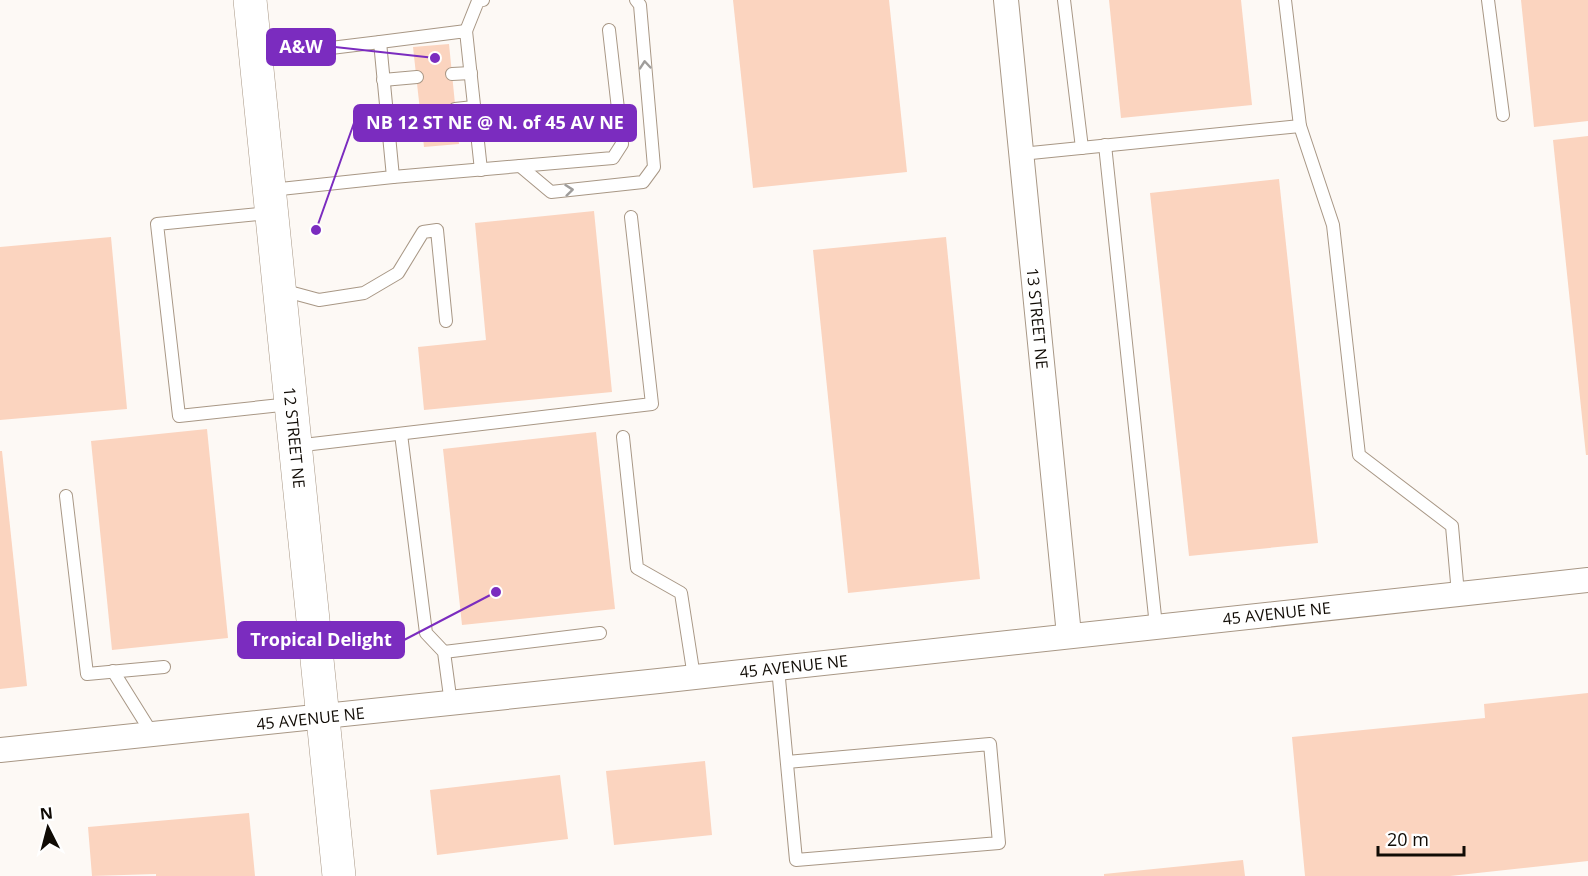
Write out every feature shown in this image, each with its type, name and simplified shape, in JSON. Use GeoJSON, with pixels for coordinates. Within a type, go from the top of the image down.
{"type":"FeatureCollection","features":[{"type":"Feature","properties":{"kind":"street","name":"12 STREET NE"},"geometry":{"type":"LineString","coordinates":[[250,0],[339,876]]}},
{"type":"Feature","properties":{"kind":"street","name":"13 STREET NE"},"geometry":{"type":"LineString","coordinates":[[1006,0],[1069,635]]}},
{"type":"Feature","properties":{"kind":"street","name":"45 AVENUE NE"},"geometry":{"type":"LineString","coordinates":[[0,750],[322,719],[1069,635],[1588,580]]}},
{"type":"Feature","properties":{"kind":"lane"},"geometry":{"type":"LineString","coordinates":[[481,170],[466,31],[478,0],[483,0]]}},
{"type":"Feature","properties":{"kind":"lane"},"geometry":{"type":"LineString","coordinates":[[520,166],[551,192],[644,182],[654,167],[640,4],[636,0]]}},
{"type":"Feature","properties":{"kind":"lane"},"geometry":{"type":"LineString","coordinates":[[1064,0],[1082,148]]}},
{"type":"Feature","properties":{"kind":"lane"},"geometry":{"type":"LineString","coordinates":[[1285,0],[1300,126],[1333,225],[1359,455],[1452,526],[1458,594]]}},
{"type":"Feature","properties":{"kind":"lane"},"geometry":{"type":"LineString","coordinates":[[1488,0],[1503,115]]}},
{"type":"Feature","properties":{"kind":"lane"},"geometry":{"type":"LineString","coordinates":[[290,404],[179,416],[157,224],[393,177],[613,158],[622,144],[609,30]]}},
{"type":"Feature","properties":{"kind":"lane"},"geometry":{"type":"LineString","coordinates":[[255,57],[466,31]]}},
{"type":"Feature","properties":{"kind":"lane"},"geometry":{"type":"LineString","coordinates":[[380,42],[393,177]]}},
{"type":"Feature","properties":{"kind":"lane"},"geometry":{"type":"LineString","coordinates":[[452,74],[471,73]]}},
{"type":"Feature","properties":{"kind":"lane"},"geometry":{"type":"LineString","coordinates":[[383,80],[417,77]]}},
{"type":"Feature","properties":{"kind":"lane"},"geometry":{"type":"LineString","coordinates":[[455,109],[474,107]]}},
{"type":"Feature","properties":{"kind":"lane"},"geometry":{"type":"LineString","coordinates":[[387,116],[420,112]]}},
{"type":"Feature","properties":{"kind":"lane"},"geometry":{"type":"LineString","coordinates":[[1021,154],[1300,126]]}},
{"type":"Feature","properties":{"kind":"lane"},"geometry":{"type":"LineString","coordinates":[[1105,145],[1156,626]]}},
{"type":"Feature","properties":{"kind":"lane"},"geometry":{"type":"LineString","coordinates":[[294,446],[652,404],[630,217]]}},
{"type":"Feature","properties":{"kind":"lane"},"geometry":{"type":"LineString","coordinates":[[278,288],[319,300],[364,293],[398,273],[423,232],[437,230],[446,321]]}},
{"type":"Feature","properties":{"kind":"lane"},"geometry":{"type":"LineString","coordinates":[[401,434],[426,633],[444,652],[451,704]]}},
{"type":"Feature","properties":{"kind":"lane"},"geometry":{"type":"LineString","coordinates":[[623,437],[637,568],[681,593],[694,677]]}},
{"type":"Feature","properties":{"kind":"lane"},"geometry":{"type":"LineString","coordinates":[[66,496],[87,674],[164,667]]}},
{"type":"Feature","properties":{"kind":"lane"},"geometry":{"type":"LineString","coordinates":[[444,652],[600,633]]}},
{"type":"Feature","properties":{"kind":"lane"},"geometry":{"type":"LineString","coordinates":[[778,668],[796,860],[999,843],[990,744],[787,762]]}},
{"type":"Feature","properties":{"kind":"lane"},"geometry":{"type":"LineString","coordinates":[[113,671],[153,735]]}},
{"type":"Feature","properties":{"kind":"building"},"geometry":{"type":"Polygon","coordinates":[[[733,0],[889,0],[907,172],[753,188],[733,0]]]}},
{"type":"Feature","properties":{"kind":"building"},"geometry":{"type":"Polygon","coordinates":[[[1109,0],[1241,0],[1252,105],[1121,118],[1109,0]]]}},
{"type":"Feature","properties":{"kind":"building"},"geometry":{"type":"Polygon","coordinates":[[[1521,0],[1588,0],[1588,121],[1534,127],[1521,0]]]}},
{"type":"Feature","properties":{"kind":"building"},"geometry":{"type":"Polygon","coordinates":[[[449,44],[459,144],[424,147],[413,47],[449,44]]]}},
{"type":"Feature","properties":{"kind":"building"},"geometry":{"type":"Polygon","coordinates":[[[1588,136],[1588,455],[1586,455],[1553,140],[1588,136]]]}},
{"type":"Feature","properties":{"kind":"building"},"geometry":{"type":"Polygon","coordinates":[[[1279,179],[1318,543],[1189,556],[1150,193],[1279,179]]]}},
{"type":"Feature","properties":{"kind":"building"},"geometry":{"type":"Polygon","coordinates":[[[594,211],[612,392],[424,410],[418,347],[486,340],[475,223],[594,211]]]}},
{"type":"Feature","properties":{"kind":"building"},"geometry":{"type":"Polygon","coordinates":[[[111,237],[127,409],[0,420],[0,247],[111,237]]]}},
{"type":"Feature","properties":{"kind":"building"},"geometry":{"type":"Polygon","coordinates":[[[946,237],[980,579],[848,593],[813,250],[946,237]]]}},
{"type":"Feature","properties":{"kind":"building"},"geometry":{"type":"Polygon","coordinates":[[[207,429],[228,638],[112,650],[91,441],[207,429]]]}},
{"type":"Feature","properties":{"kind":"building"},"geometry":{"type":"Polygon","coordinates":[[[596,432],[615,609],[462,625],[443,449],[596,432]]]}},
{"type":"Feature","properties":{"kind":"building"},"geometry":{"type":"Polygon","coordinates":[[[0,451],[2,451],[27,686],[0,689],[0,451]]]}},
{"type":"Feature","properties":{"kind":"building"},"geometry":{"type":"Polygon","coordinates":[[[1588,693],[1588,861],[1450,876],[1305,876],[1292,737],[1485,718],[1484,704],[1588,693]]]}},
{"type":"Feature","properties":{"kind":"building"},"geometry":{"type":"Polygon","coordinates":[[[705,761],[712,835],[614,845],[606,771],[705,761]]]}},
{"type":"Feature","properties":{"kind":"building"},"geometry":{"type":"Polygon","coordinates":[[[560,775],[568,839],[437,855],[430,790],[560,775]]]}},
{"type":"Feature","properties":{"kind":"building"},"geometry":{"type":"Polygon","coordinates":[[[249,813],[255,876],[156,876],[156,874],[92,876],[88,827],[249,813]]]}},
{"type":"Feature","properties":{"kind":"building"},"geometry":{"type":"Polygon","coordinates":[[[1243,860],[1245,876],[1104,876],[1104,874],[1243,860]]]}},
{"type":"Feature","properties":{"kind":"place","name":"A&W"},"geometry":{"type":"Point","coordinates":[435,58]}},
{"type":"Feature","properties":{"kind":"place","name":"NB 12 ST NE @ N. of 45 AV NE"},"geometry":{"type":"Point","coordinates":[316,230]}},
{"type":"Feature","properties":{"kind":"place","name":"Tropical Delight"},"geometry":{"type":"Point","coordinates":[496,592]}}]}
